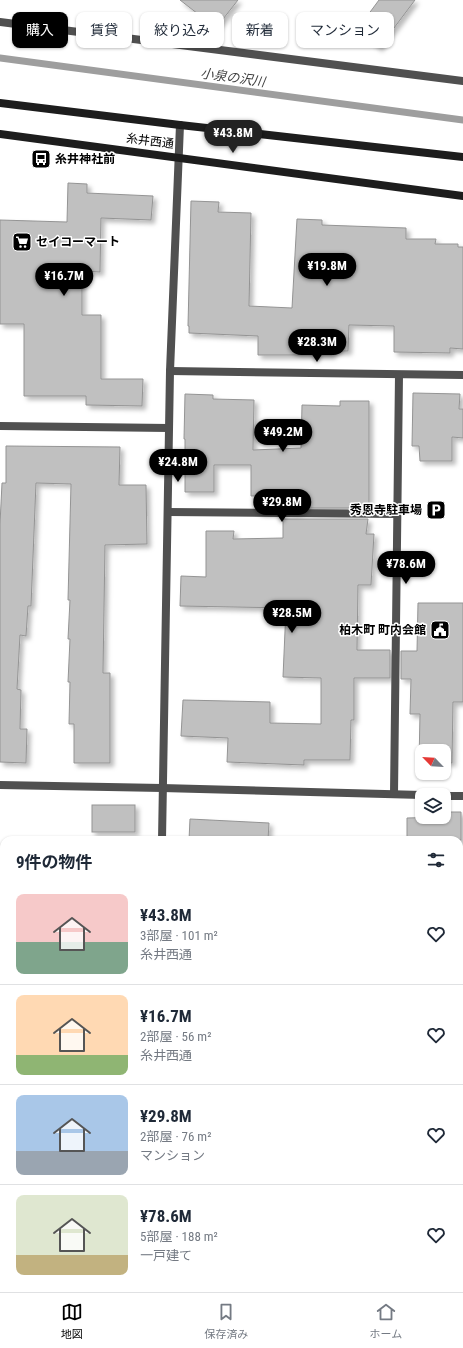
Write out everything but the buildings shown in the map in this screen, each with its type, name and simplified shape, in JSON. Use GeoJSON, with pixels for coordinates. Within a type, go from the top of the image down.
{"type":"FeatureCollection","features":[{"type":"Feature","properties":{"kind":"street"},"geometry":{"type":"LineString","coordinates":[[0,22],[463,81]]}},
{"type":"Feature","properties":{"kind":"street","name":"糸井西通"},"geometry":{"type":"LineString","coordinates":[[0,103],[463,157]]}},
{"type":"Feature","properties":{"kind":"street"},"geometry":{"type":"LineString","coordinates":[[162,836],[170,371],[180,125]]}},
{"type":"Feature","properties":{"kind":"street","name":"糸井西通"},"geometry":{"type":"LineString","coordinates":[[0,134],[179,156],[463,196]]}},
{"type":"Feature","properties":{"kind":"street"},"geometry":{"type":"LineString","coordinates":[[170,371],[463,375]]}},
{"type":"Feature","properties":{"kind":"street"},"geometry":{"type":"LineString","coordinates":[[394,794],[399,375]]}},
{"type":"Feature","properties":{"kind":"street"},"geometry":{"type":"LineString","coordinates":[[0,426],[169,428]]}},
{"type":"Feature","properties":{"kind":"street"},"geometry":{"type":"LineString","coordinates":[[168,512],[397,514]]}},
{"type":"Feature","properties":{"kind":"street"},"geometry":{"type":"LineString","coordinates":[[0,785],[415,795]]}},
{"type":"Feature","properties":{"kind":"street"},"geometry":{"type":"LineString","coordinates":[[451,796],[463,796]]}},
{"type":"Feature","properties":{"kind":"waterway","name":"小泉の沢川"},"geometry":{"type":"LineString","coordinates":[[0,58],[463,120]]}},
{"type":"Feature","properties":{"kind":"place","name":"糸井神社前"},"geometry":{"type":"Point","coordinates":[41,159]}},
{"type":"Feature","properties":{"kind":"place","name":"セイコーマート"},"geometry":{"type":"Point","coordinates":[22,242]}},
{"type":"Feature","properties":{"kind":"place","name":"秀恩寺駐車場"},"geometry":{"type":"Point","coordinates":[436,510]}},
{"type":"Feature","properties":{"kind":"place","name":"柏木町 町内会館"},"geometry":{"type":"Point","coordinates":[440,630]}}]}
